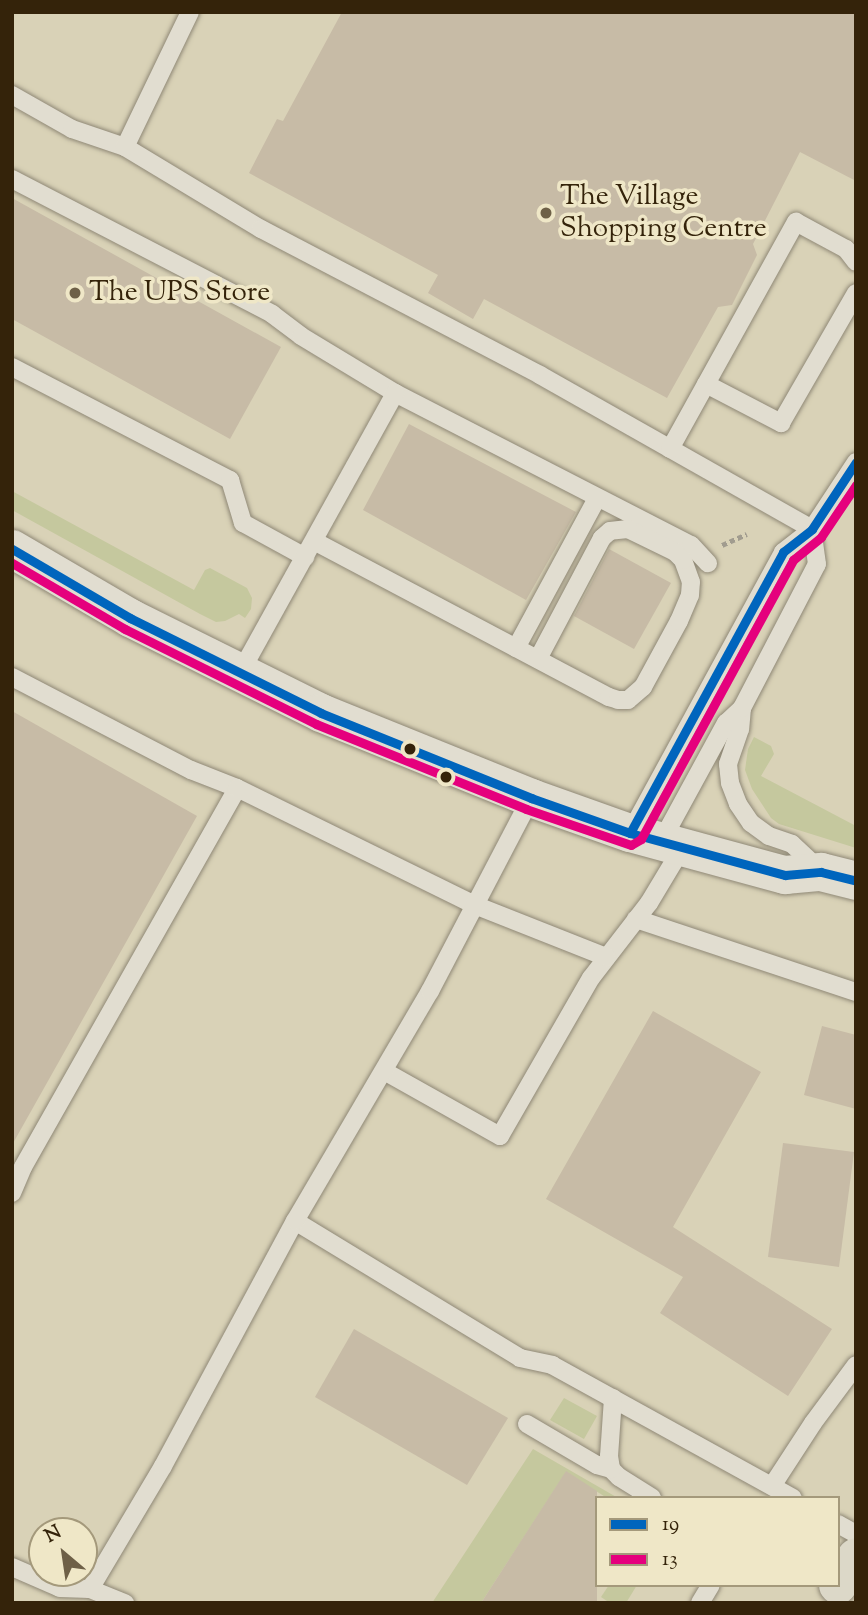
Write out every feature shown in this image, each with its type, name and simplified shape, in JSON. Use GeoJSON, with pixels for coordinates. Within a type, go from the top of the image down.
{"type":"FeatureCollection","features":[{"type":"Feature","properties":{"kind":"main road"},"geometry":{"type":"LineString","coordinates":[[840,1582],[856,1557]]}},
{"type":"Feature","properties":{"kind":"main road"},"geometry":{"type":"LineString","coordinates":[[827,1603],[837,1587]]}},
{"type":"Feature","properties":{"kind":"street"},"geometry":{"type":"LineString","coordinates":[[12,549],[130,618],[321,713],[531,798],[658,841],[785,875],[838,876]]}},
{"type":"Feature","properties":{"kind":"lane"},"geometry":{"type":"LineString","coordinates":[[125,148],[190,12]]}},
{"type":"Feature","properties":{"kind":"lane"},"geometry":{"type":"LineString","coordinates":[[12,95],[72,129],[125,148],[261,229],[540,375],[811,529]]}},
{"type":"Feature","properties":{"kind":"lane"},"geometry":{"type":"LineString","coordinates":[[12,179],[272,314],[301,336],[395,393],[691,545],[708,563]]}},
{"type":"Feature","properties":{"kind":"lane"},"geometry":{"type":"LineString","coordinates":[[670,449],[796,222],[846,249],[856,262]]}},
{"type":"Feature","properties":{"kind":"lane"},"geometry":{"type":"LineString","coordinates":[[706,384],[781,423],[856,293]]}},
{"type":"Feature","properties":{"kind":"lane"},"geometry":{"type":"LineString","coordinates":[[12,367],[230,480],[243,523],[305,557]]}},
{"type":"Feature","properties":{"kind":"lane"},"geometry":{"type":"LineString","coordinates":[[240,673],[395,393]]}},
{"type":"Feature","properties":{"kind":"lane"},"geometry":{"type":"LineString","coordinates":[[384,1071],[500,1136],[549,1047],[606,957],[636,919],[658,841],[783,552],[811,529],[856,462]]}},
{"type":"Feature","properties":{"kind":"lane"},"geometry":{"type":"LineString","coordinates":[[516,648],[597,499]]}},
{"type":"Feature","properties":{"kind":"lane"},"geometry":{"type":"LineString","coordinates":[[314,541],[609,697],[628,700],[636,695],[679,621],[690,595],[691,582],[683,559],[675,552],[628,529],[610,531],[603,538],[538,659]]}},
{"type":"Feature","properties":{"kind":"lane"},"geometry":{"type":"LineString","coordinates":[[658,841],[726,723],[741,708],[817,564],[811,529]]}},
{"type":"Feature","properties":{"kind":"lane"},"geometry":{"type":"LineString","coordinates":[[12,677],[191,770],[237,788],[477,906],[606,957]]}},
{"type":"Feature","properties":{"kind":"lane"},"geometry":{"type":"LineString","coordinates":[[741,708],[740,729],[728,764],[730,783],[738,804],[751,823],[769,836],[792,844],[838,876]]}},
{"type":"Feature","properties":{"kind":"lane"},"geometry":{"type":"LineString","coordinates":[[12,1193],[23,1167],[237,788]]}},
{"type":"Feature","properties":{"kind":"lane"},"geometry":{"type":"LineString","coordinates":[[90,1589],[163,1466],[295,1221],[477,906],[531,798]]}},
{"type":"Feature","properties":{"kind":"lane"},"geometry":{"type":"LineString","coordinates":[[636,919],[856,992]]}},
{"type":"Feature","properties":{"kind":"lane"},"geometry":{"type":"LineString","coordinates":[[295,1221],[520,1358],[552,1365],[790,1496]]}},
{"type":"Feature","properties":{"kind":"lane"},"geometry":{"type":"LineString","coordinates":[[772,1486],[813,1423],[856,1365]]}},
{"type":"Feature","properties":{"kind":"lane"},"geometry":{"type":"LineString","coordinates":[[611,1469],[609,1456],[613,1398]]}},
{"type":"Feature","properties":{"kind":"lane"},"geometry":{"type":"LineString","coordinates":[[527,1424],[597,1465],[611,1469],[619,1478],[649,1496]]}},
{"type":"Feature","properties":{"kind":"lane"},"geometry":{"type":"LineString","coordinates":[[840,1525],[856,1534]]}},
{"type":"Feature","properties":{"kind":"lane"},"geometry":{"type":"LineString","coordinates":[[12,1567],[60,1588],[90,1589],[125,1603]]}},
{"type":"Feature","properties":{"kind":"lane"},"geometry":{"type":"LineString","coordinates":[[700,1603],[710,1587]]}},
{"type":"Feature","properties":{"kind":"green space"},"geometry":{"type":"Polygon","coordinates":[[[12,491],[194,590],[205,570],[210,568],[247,588],[252,598],[251,609],[245,618],[239,614],[216,622],[12,510],[12,491]]]}},
{"type":"Feature","properties":{"kind":"green space"},"geometry":{"type":"Polygon","coordinates":[[[754,737],[771,746],[774,754],[761,776],[856,826],[856,848],[779,824],[771,818],[752,789],[745,770],[748,749],[754,737]]]}},
{"type":"Feature","properties":{"kind":"green space"},"geometry":{"type":"Polygon","coordinates":[[[564,1398],[597,1416],[584,1439],[550,1420],[564,1398]]]}},
{"type":"Feature","properties":{"kind":"green space"},"geometry":{"type":"Polygon","coordinates":[[[533,1449],[615,1496],[604,1496],[566,1472],[481,1603],[432,1603],[533,1449]]]}},
{"type":"Feature","properties":{"kind":"green space"},"geometry":{"type":"Polygon","coordinates":[[[608,1587],[636,1587],[626,1603],[610,1603],[601,1597],[608,1587]]]}},
{"type":"Feature","properties":{"kind":"building","name":"The Village Shopping Centre"},"geometry":{"type":"Polygon","coordinates":[[[342,12],[856,12],[856,181],[800,152],[753,244],[757,255],[732,305],[718,307],[667,398],[484,299],[473,319],[428,293],[438,275],[249,173],[277,119],[283,121],[342,12]]]}},
{"type":"Feature","properties":{"kind":"building"},"geometry":{"type":"Polygon","coordinates":[[[12,198],[281,347],[230,439],[12,319],[12,198]]]}},
{"type":"Feature","properties":{"kind":"building"},"geometry":{"type":"Polygon","coordinates":[[[409,424],[576,512],[526,600],[363,510],[409,424]]]}},
{"type":"Feature","properties":{"kind":"building"},"geometry":{"type":"Polygon","coordinates":[[[609,549],[671,583],[634,649],[574,616],[609,549]]]}},
{"type":"Feature","properties":{"kind":"building"},"geometry":{"type":"Polygon","coordinates":[[[12,711],[197,816],[12,1145],[12,711]]]}},
{"type":"Feature","properties":{"kind":"building"},"geometry":{"type":"Polygon","coordinates":[[[653,1011],[761,1072],[673,1227],[832,1329],[788,1396],[660,1313],[683,1277],[546,1199],[653,1011]]]}},
{"type":"Feature","properties":{"kind":"building"},"geometry":{"type":"Polygon","coordinates":[[[822,1026],[856,1035],[856,1109],[804,1095],[822,1026]]]}},
{"type":"Feature","properties":{"kind":"building"},"geometry":{"type":"Polygon","coordinates":[[[783,1143],[854,1152],[839,1267],[768,1257],[783,1143]]]}},
{"type":"Feature","properties":{"kind":"building"},"geometry":{"type":"Polygon","coordinates":[[[354,1329],[508,1418],[467,1485],[315,1397],[354,1329]]]}},
{"type":"Feature","properties":{"kind":"building"},"geometry":{"type":"Polygon","coordinates":[[[566,1471],[597,1491],[597,1603],[481,1603],[566,1471]]]}},
{"type":"Feature","properties":{"kind":"transit line","name":"19"},"geometry":{"type":"LineString","coordinates":[[630,833],[783,552],[812,529],[856,462]]}},
{"type":"Feature","properties":{"kind":"transit line","name":"13"},"geometry":{"type":"LineString","coordinates":[[12,563],[125,629],[316,724],[526,809],[631,845],[641,839],[793,560],[821,537],[856,485]]}},
{"type":"Feature","properties":{"kind":"transit line","name":"19"},"geometry":{"type":"LineString","coordinates":[[12,549],[130,618],[321,713],[531,798],[630,833],[785,875],[821,872],[856,881]]}},
{"type":"Feature","properties":{"kind":"place","name":"The Village Shopping Centre"},"geometry":{"type":"Point","coordinates":[546,213]}},
{"type":"Feature","properties":{"kind":"place","name":"The UPS Store"},"geometry":{"type":"Point","coordinates":[75,293]}}]}
